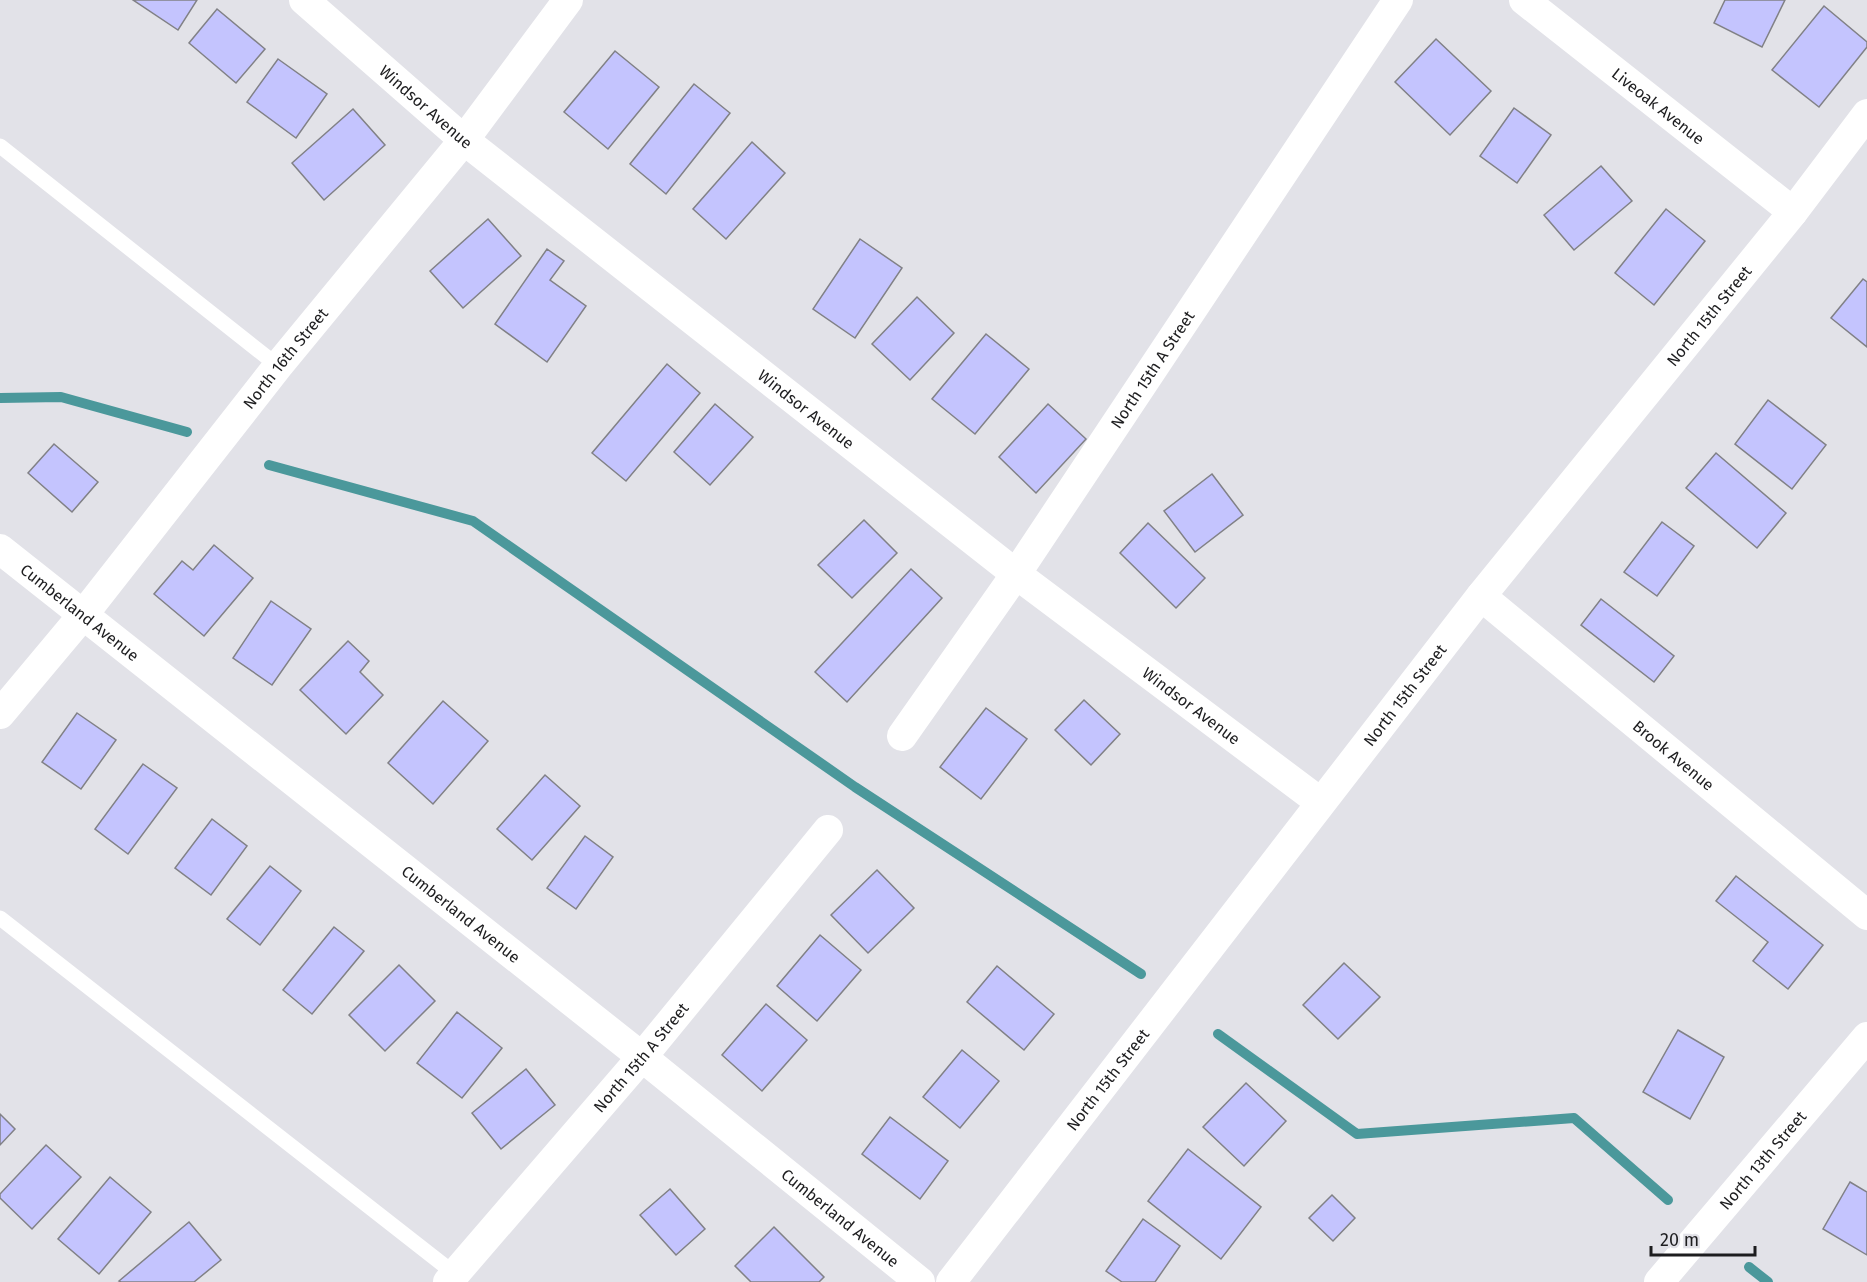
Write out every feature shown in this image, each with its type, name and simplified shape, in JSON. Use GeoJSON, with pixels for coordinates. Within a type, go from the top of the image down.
{"type":"FeatureCollection","features":[{"type":"Feature","properties":{"kind":"street","name":"Windsor Avenue"},"geometry":{"type":"LineString","coordinates":[[304,0],[464,140],[1016,574],[1320,802]]}},
{"type":"Feature","properties":{"kind":"street","name":"North 16th Street"},"geometry":{"type":"LineString","coordinates":[[0,714],[83,615],[278,366],[464,140],[568,0]]}},
{"type":"Feature","properties":{"kind":"street","name":"North 15th A Street"},"geometry":{"type":"LineString","coordinates":[[902,736],[1016,574],[1398,0]]}},
{"type":"Feature","properties":{"kind":"street","name":"Liveoak Avenue"},"geometry":{"type":"LineString","coordinates":[[1524,0],[1793,212]]}},
{"type":"Feature","properties":{"kind":"street","name":"North 15th Street"},"geometry":{"type":"LineString","coordinates":[[951,1282],[1481,596],[1793,212],[1867,114]]}},
{"type":"Feature","properties":{"kind":"street","name":"Cumberland Avenue"},"geometry":{"type":"LineString","coordinates":[[0,549],[642,1057],[920,1282]]}},
{"type":"Feature","properties":{"kind":"street","name":"Brook Avenue"},"geometry":{"type":"LineString","coordinates":[[1481,596],[1867,915]]}},
{"type":"Feature","properties":{"kind":"street","name":"North 15th A Street"},"geometry":{"type":"LineString","coordinates":[[452,1278],[642,1057],[828,830]]}},
{"type":"Feature","properties":{"kind":"street","name":"North 13th Street"},"geometry":{"type":"LineString","coordinates":[[1659,1282],[1867,1037]]}},
{"type":"Feature","properties":{"kind":"lane"},"geometry":{"type":"LineString","coordinates":[[0,146],[278,366]]}},
{"type":"Feature","properties":{"kind":"lane"},"geometry":{"type":"LineString","coordinates":[[0,918],[452,1278]]}},
{"type":"Feature","properties":{"kind":"building"},"geometry":{"type":"Polygon","coordinates":[[[133,0],[197,0],[178,30],[133,0]]]}},
{"type":"Feature","properties":{"kind":"building"},"geometry":{"type":"Polygon","coordinates":[[[1725,0],[1785,0],[1762,47],[1714,23],[1725,0]]]}},
{"type":"Feature","properties":{"kind":"building"},"geometry":{"type":"Polygon","coordinates":[[[1824,6],[1867,42],[1867,47],[1819,107],[1772,70],[1824,6]]]}},
{"type":"Feature","properties":{"kind":"building"},"geometry":{"type":"Polygon","coordinates":[[[217,9],[265,49],[236,83],[189,43],[217,9]]]}},
{"type":"Feature","properties":{"kind":"building"},"geometry":{"type":"Polygon","coordinates":[[[1436,39],[1491,91],[1450,135],[1395,82],[1436,39]]]}},
{"type":"Feature","properties":{"kind":"building"},"geometry":{"type":"Polygon","coordinates":[[[615,51],[659,87],[608,149],[564,112],[615,51]]]}},
{"type":"Feature","properties":{"kind":"building"},"geometry":{"type":"Polygon","coordinates":[[[278,59],[327,94],[296,138],[247,102],[278,59]]]}},
{"type":"Feature","properties":{"kind":"building"},"geometry":{"type":"Polygon","coordinates":[[[694,84],[730,113],[666,194],[630,164],[694,84]]]}},
{"type":"Feature","properties":{"kind":"building"},"geometry":{"type":"Polygon","coordinates":[[[1514,108],[1551,135],[1517,183],[1480,156],[1514,108]]]}},
{"type":"Feature","properties":{"kind":"building"},"geometry":{"type":"Polygon","coordinates":[[[353,109],[385,145],[324,200],[292,163],[353,109]]]}},
{"type":"Feature","properties":{"kind":"building"},"geometry":{"type":"Polygon","coordinates":[[[752,142],[785,173],[726,239],[693,209],[752,142]]]}},
{"type":"Feature","properties":{"kind":"building"},"geometry":{"type":"Polygon","coordinates":[[[1601,166],[1632,201],[1574,250],[1544,215],[1601,166]]]}},
{"type":"Feature","properties":{"kind":"building"},"geometry":{"type":"Polygon","coordinates":[[[1666,209],[1705,241],[1654,305],[1615,273],[1666,209]]]}},
{"type":"Feature","properties":{"kind":"building"},"geometry":{"type":"Polygon","coordinates":[[[488,219],[521,256],[463,308],[430,271],[488,219]]]}},
{"type":"Feature","properties":{"kind":"building"},"geometry":{"type":"Polygon","coordinates":[[[860,239],[902,268],[855,338],[813,309],[860,239]]]}},
{"type":"Feature","properties":{"kind":"building"},"geometry":{"type":"Polygon","coordinates":[[[547,249],[564,261],[550,280],[586,306],[547,362],[495,324],[547,249]]]}},
{"type":"Feature","properties":{"kind":"building"},"geometry":{"type":"Polygon","coordinates":[[[1863,279],[1867,282],[1867,347],[1831,318],[1863,279]]]}},
{"type":"Feature","properties":{"kind":"building"},"geometry":{"type":"Polygon","coordinates":[[[917,297],[954,333],[910,380],[872,344],[917,297]]]}},
{"type":"Feature","properties":{"kind":"building"},"geometry":{"type":"Polygon","coordinates":[[[986,334],[1029,369],[975,434],[932,399],[986,334]]]}},
{"type":"Feature","properties":{"kind":"building"},"geometry":{"type":"Polygon","coordinates":[[[667,364],[700,393],[626,481],[592,453],[667,364]]]}},
{"type":"Feature","properties":{"kind":"building"},"geometry":{"type":"Polygon","coordinates":[[[1768,400],[1826,445],[1792,489],[1735,444],[1768,400]]]}},
{"type":"Feature","properties":{"kind":"building"},"geometry":{"type":"Polygon","coordinates":[[[715,404],[753,437],[710,485],[674,452],[715,404]]]}},
{"type":"Feature","properties":{"kind":"building"},"geometry":{"type":"Polygon","coordinates":[[[1048,404],[1086,439],[1036,493],[999,457],[1048,404]]]}},
{"type":"Feature","properties":{"kind":"building"},"geometry":{"type":"Polygon","coordinates":[[[54,444],[98,482],[72,512],[28,473],[54,444]]]}},
{"type":"Feature","properties":{"kind":"building"},"geometry":{"type":"Polygon","coordinates":[[[1716,453],[1786,513],[1757,548],[1686,488],[1716,453]]]}},
{"type":"Feature","properties":{"kind":"building"},"geometry":{"type":"Polygon","coordinates":[[[1212,474],[1243,515],[1195,552],[1164,511],[1212,474]]]}},
{"type":"Feature","properties":{"kind":"building"},"geometry":{"type":"Polygon","coordinates":[[[864,520],[897,553],[852,598],[818,565],[864,520]]]}},
{"type":"Feature","properties":{"kind":"building"},"geometry":{"type":"Polygon","coordinates":[[[1662,522],[1694,546],[1657,596],[1624,572],[1662,522]]]}},
{"type":"Feature","properties":{"kind":"building"},"geometry":{"type":"Polygon","coordinates":[[[1148,523],[1205,578],[1176,608],[1120,553],[1148,523]]]}},
{"type":"Feature","properties":{"kind":"building"},"geometry":{"type":"Polygon","coordinates":[[[214,545],[253,578],[204,636],[154,594],[182,561],[193,570],[214,545]]]}},
{"type":"Feature","properties":{"kind":"building"},"geometry":{"type":"Polygon","coordinates":[[[911,569],[942,598],[847,702],[815,672],[911,569]]]}},
{"type":"Feature","properties":{"kind":"building"},"geometry":{"type":"Polygon","coordinates":[[[1601,599],[1674,656],[1654,682],[1581,625],[1601,599]]]}},
{"type":"Feature","properties":{"kind":"building"},"geometry":{"type":"Polygon","coordinates":[[[271,601],[311,629],[272,685],[233,658],[271,601]]]}},
{"type":"Feature","properties":{"kind":"building"},"geometry":{"type":"Polygon","coordinates":[[[348,641],[369,661],[360,672],[383,695],[346,734],[300,690],[348,641]]]}},
{"type":"Feature","properties":{"kind":"building"},"geometry":{"type":"Polygon","coordinates":[[[1084,700],[1120,734],[1091,765],[1055,730],[1084,700]]]}},
{"type":"Feature","properties":{"kind":"building"},"geometry":{"type":"Polygon","coordinates":[[[443,701],[488,741],[433,804],[388,763],[443,701]]]}},
{"type":"Feature","properties":{"kind":"building"},"geometry":{"type":"Polygon","coordinates":[[[986,708],[1027,739],[981,799],[940,767],[986,708]]]}},
{"type":"Feature","properties":{"kind":"building"},"geometry":{"type":"Polygon","coordinates":[[[77,713],[116,740],[81,789],[42,762],[77,713]]]}},
{"type":"Feature","properties":{"kind":"building"},"geometry":{"type":"Polygon","coordinates":[[[143,764],[177,788],[128,854],[95,829],[143,764]]]}},
{"type":"Feature","properties":{"kind":"building"},"geometry":{"type":"Polygon","coordinates":[[[545,775],[580,806],[532,860],[497,829],[545,775]]]}},
{"type":"Feature","properties":{"kind":"building"},"geometry":{"type":"Polygon","coordinates":[[[212,819],[247,846],[211,895],[175,868],[212,819]]]}},
{"type":"Feature","properties":{"kind":"building"},"geometry":{"type":"Polygon","coordinates":[[[585,836],[613,857],[576,909],[547,888],[585,836]]]}},
{"type":"Feature","properties":{"kind":"building"},"geometry":{"type":"Polygon","coordinates":[[[270,866],[301,891],[260,945],[227,919],[270,866]]]}},
{"type":"Feature","properties":{"kind":"building"},"geometry":{"type":"Polygon","coordinates":[[[877,870],[914,908],[868,953],[831,915],[877,870]]]}},
{"type":"Feature","properties":{"kind":"building"},"geometry":{"type":"Polygon","coordinates":[[[1736,876],[1823,945],[1788,989],[1753,961],[1768,942],[1716,901],[1736,876]]]}},
{"type":"Feature","properties":{"kind":"building"},"geometry":{"type":"Polygon","coordinates":[[[334,927],[364,951],[312,1014],[283,990],[334,927]]]}},
{"type":"Feature","properties":{"kind":"building"},"geometry":{"type":"Polygon","coordinates":[[[820,935],[861,970],[817,1021],[777,986],[820,935]]]}},
{"type":"Feature","properties":{"kind":"building"},"geometry":{"type":"Polygon","coordinates":[[[1344,963],[1380,997],[1338,1039],[1303,1005],[1344,963]]]}},
{"type":"Feature","properties":{"kind":"building"},"geometry":{"type":"Polygon","coordinates":[[[399,965],[435,1001],[385,1051],[349,1015],[399,965]]]}},
{"type":"Feature","properties":{"kind":"building"},"geometry":{"type":"Polygon","coordinates":[[[997,966],[1054,1014],[1024,1050],[967,1002],[997,966]]]}},
{"type":"Feature","properties":{"kind":"building"},"geometry":{"type":"Polygon","coordinates":[[[766,1004],[807,1040],[762,1091],[722,1055],[766,1004]]]}},
{"type":"Feature","properties":{"kind":"building"},"geometry":{"type":"Polygon","coordinates":[[[457,1012],[502,1048],[462,1098],[417,1063],[457,1012]]]}},
{"type":"Feature","properties":{"kind":"building"},"geometry":{"type":"Polygon","coordinates":[[[1678,1030],[1724,1057],[1690,1119],[1643,1092],[1678,1030]]]}},
{"type":"Feature","properties":{"kind":"building"},"geometry":{"type":"Polygon","coordinates":[[[962,1050],[999,1081],[960,1128],[923,1097],[962,1050]]]}},
{"type":"Feature","properties":{"kind":"building"},"geometry":{"type":"Polygon","coordinates":[[[526,1069],[555,1105],[501,1149],[472,1113],[526,1069]]]}},
{"type":"Feature","properties":{"kind":"building"},"geometry":{"type":"Polygon","coordinates":[[[1246,1083],[1286,1121],[1244,1166],[1203,1127],[1246,1083]]]}},
{"type":"Feature","properties":{"kind":"building"},"geometry":{"type":"Polygon","coordinates":[[[0,1114],[15,1129],[0,1145],[0,1114]]]}},
{"type":"Feature","properties":{"kind":"building"},"geometry":{"type":"Polygon","coordinates":[[[890,1117],[948,1161],[920,1199],[862,1154],[890,1117]]]}},
{"type":"Feature","properties":{"kind":"building"},"geometry":{"type":"Polygon","coordinates":[[[46,1145],[81,1177],[32,1229],[0,1198],[0,1194],[46,1145]]]}},
{"type":"Feature","properties":{"kind":"building"},"geometry":{"type":"Polygon","coordinates":[[[1188,1149],[1261,1207],[1221,1259],[1148,1201],[1188,1149]]]}},
{"type":"Feature","properties":{"kind":"building"},"geometry":{"type":"Polygon","coordinates":[[[110,1177],[151,1212],[99,1274],[58,1239],[110,1177]]]}},
{"type":"Feature","properties":{"kind":"building"},"geometry":{"type":"Polygon","coordinates":[[[1850,1182],[1867,1192],[1867,1255],[1823,1229],[1850,1182]]]}},
{"type":"Feature","properties":{"kind":"building"},"geometry":{"type":"Polygon","coordinates":[[[670,1189],[705,1229],[676,1255],[640,1215],[670,1189]]]}},
{"type":"Feature","properties":{"kind":"building"},"geometry":{"type":"Polygon","coordinates":[[[1332,1195],[1355,1218],[1333,1241],[1309,1218],[1332,1195]]]}},
{"type":"Feature","properties":{"kind":"building"},"geometry":{"type":"Polygon","coordinates":[[[1143,1219],[1180,1246],[1155,1282],[1122,1282],[1106,1271],[1143,1219]]]}},
{"type":"Feature","properties":{"kind":"building"},"geometry":{"type":"Polygon","coordinates":[[[189,1222],[221,1260],[194,1282],[119,1281],[189,1222]]]}},
{"type":"Feature","properties":{"kind":"building"},"geometry":{"type":"Polygon","coordinates":[[[774,1227],[824,1277],[819,1282],[751,1282],[735,1266],[774,1227]]]}},
{"type":"Feature","properties":{"kind":"waterway"},"geometry":{"type":"LineString","coordinates":[[0,398],[61,397],[187,432]]}},
{"type":"Feature","properties":{"kind":"waterway"},"geometry":{"type":"LineString","coordinates":[[269,465],[473,521],[855,787],[1141,974]]}},
{"type":"Feature","properties":{"kind":"waterway"},"geometry":{"type":"LineString","coordinates":[[1218,1034],[1357,1134],[1574,1118],[1668,1200]]}},
{"type":"Feature","properties":{"kind":"waterway"},"geometry":{"type":"LineString","coordinates":[[1749,1267],[1768,1282]]}}]}
